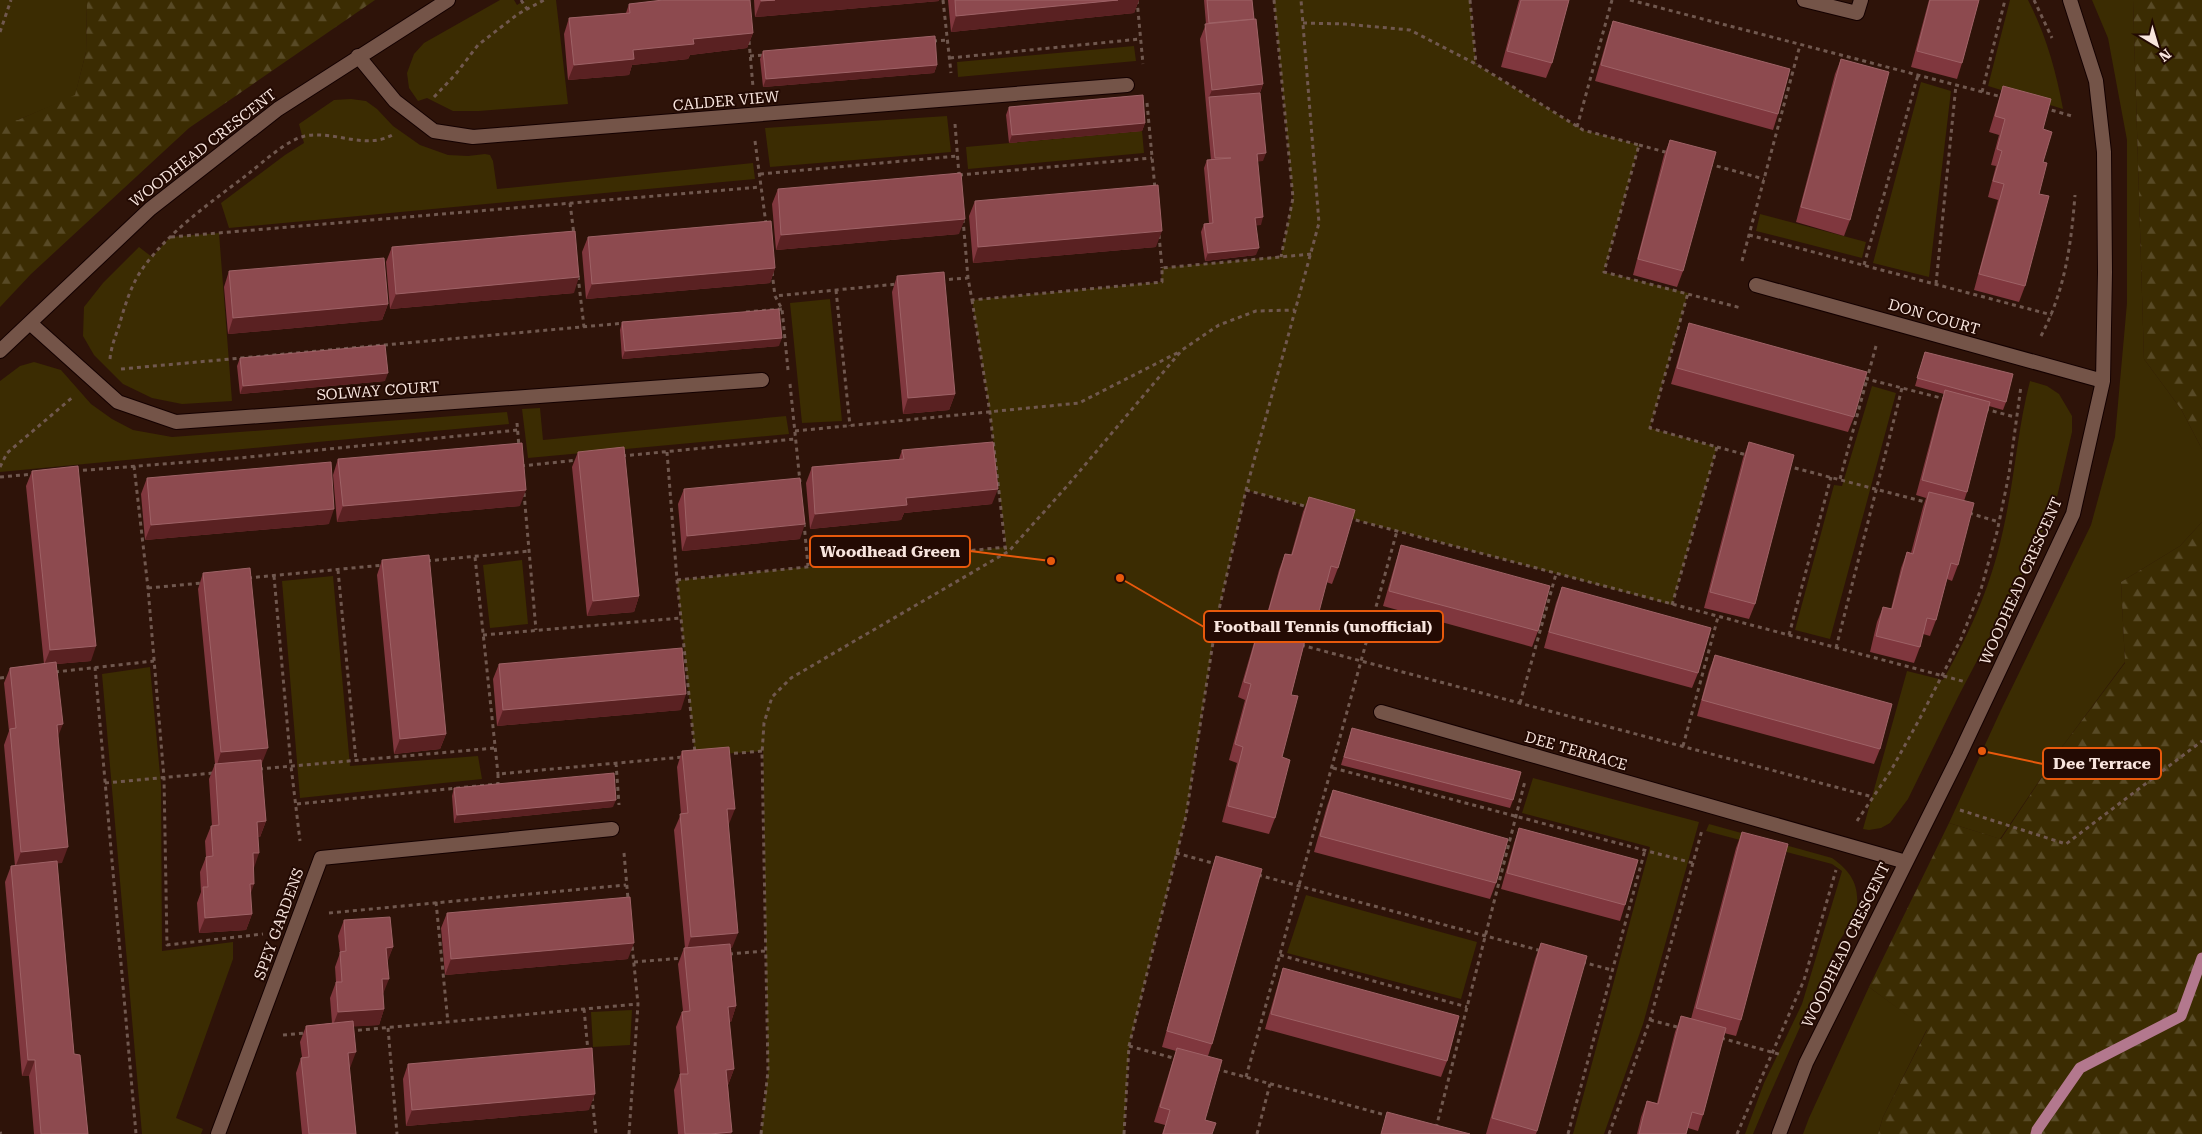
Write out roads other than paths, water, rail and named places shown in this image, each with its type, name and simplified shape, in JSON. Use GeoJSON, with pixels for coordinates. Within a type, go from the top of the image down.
{"type":"FeatureCollection","features":[{"type":"Feature","properties":{"kind":"street","name":"WOODHEAD CRESCENT"},"geometry":{"type":"LineString","coordinates":[[0,350],[150,209],[278,109],[448,0]]}},
{"type":"Feature","properties":{"kind":"street"},"geometry":{"type":"LineString","coordinates":[[1804,0],[1857,13],[1861,0]]}},
{"type":"Feature","properties":{"kind":"street","name":"WOODHEAD CRESCENT"},"geometry":{"type":"LineString","coordinates":[[1780,1134],[1806,1064],[1936,802],[2073,514],[2103,381],[2106,272],[2104,152],[2096,81],[2070,0]]}},
{"type":"Feature","properties":{"kind":"street","name":"CALDER VIEW"},"geometry":{"type":"LineString","coordinates":[[358,56],[396,101],[434,131],[473,137],[1127,85]]}},
{"type":"Feature","properties":{"kind":"street","name":"DON COURT"},"geometry":{"type":"LineString","coordinates":[[1756,285],[2103,381]]}},
{"type":"Feature","properties":{"kind":"street","name":"SOLWAY COURT"},"geometry":{"type":"LineString","coordinates":[[30,323],[118,402],[176,422],[762,380]]}},
{"type":"Feature","properties":{"kind":"street","name":"DEE TERRACE"},"geometry":{"type":"LineString","coordinates":[[1381,712],[1906,862]]}},
{"type":"Feature","properties":{"kind":"street","name":"SPEY GARDENS"},"geometry":{"type":"LineString","coordinates":[[218,1134],[321,858],[612,829]]}},
{"type":"Feature","properties":{"kind":"waterway"},"geometry":{"type":"LineString","coordinates":[[2036,1134],[2080,1068],[2181,1016],[2202,958]]}},
{"type":"Feature","properties":{"kind":"place","name":"Woodhead Green"},"geometry":{"type":"Point","coordinates":[1051,561]}},
{"type":"Feature","properties":{"kind":"place","name":"Football Tennis (unofficial)"},"geometry":{"type":"Point","coordinates":[1120,578]}},
{"type":"Feature","properties":{"kind":"place","name":"Dee Terrace"},"geometry":{"type":"Point","coordinates":[1982,751]}}]}
